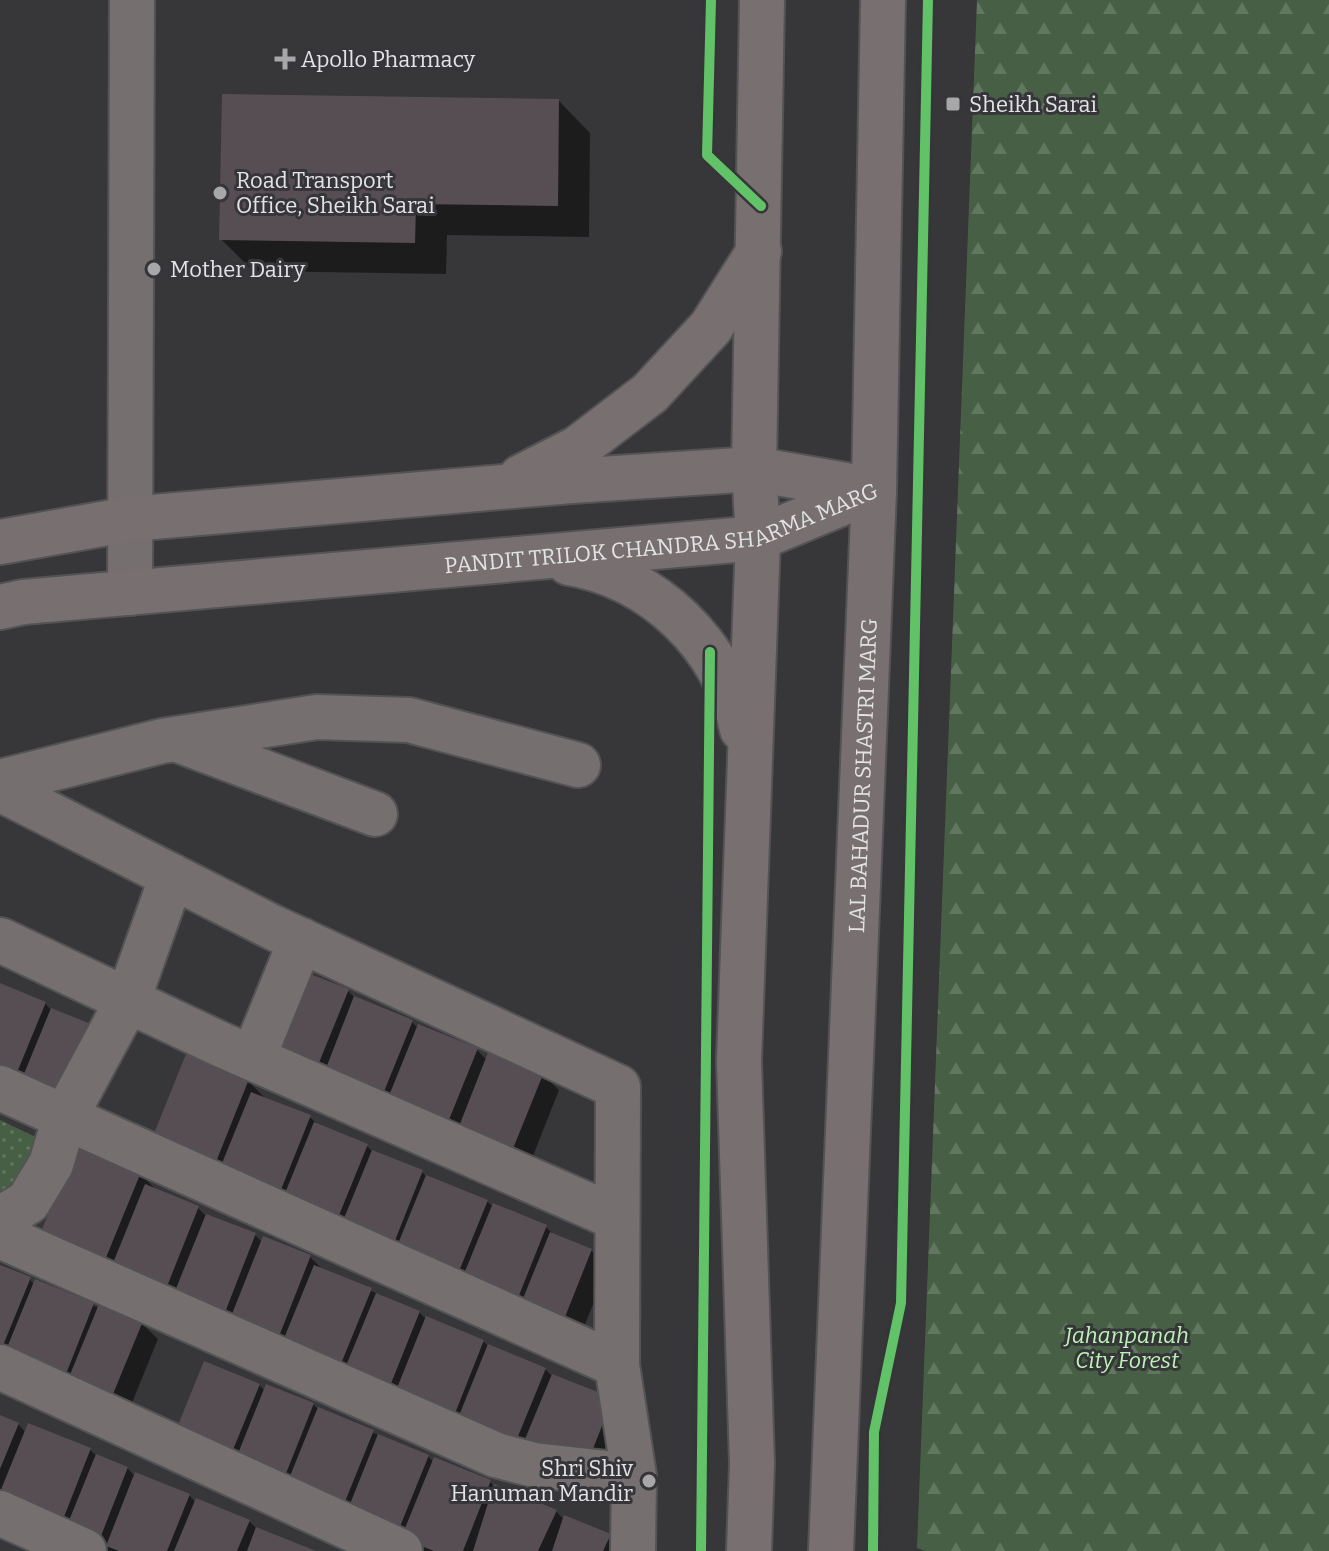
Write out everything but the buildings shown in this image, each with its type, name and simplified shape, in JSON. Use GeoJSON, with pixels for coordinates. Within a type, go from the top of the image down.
{"type":"FeatureCollection","features":[{"type":"Feature","properties":{"kind":"main road"},"geometry":{"type":"LineString","coordinates":[[749,1551],[752,1463],[739,1061],[758,538],[754,469],[762,0]]}},
{"type":"Feature","properties":{"kind":"main road","name":"LAL BAHADUR SHASTRI MARG"},"geometry":{"type":"LineString","coordinates":[[831,1551],[874,490],[883,0]]}},
{"type":"Feature","properties":{"kind":"main road"},"geometry":{"type":"LineString","coordinates":[[497,488],[578,448],[650,393],[711,327],[759,251]]}},
{"type":"Feature","properties":{"kind":"main road","name":"PANDIT TRILOK CHANDRA SHARMA MARG"},"geometry":{"type":"LineString","coordinates":[[0,542],[130,519],[754,469],[874,490]]}},
{"type":"Feature","properties":{"kind":"main road","name":"PANDIT TRILOK CHANDRA SHARMA MARG"},"geometry":{"type":"LineString","coordinates":[[0,607],[23,602],[758,538],[874,490]]}},
{"type":"Feature","properties":{"kind":"main road"},"geometry":{"type":"LineString","coordinates":[[518,560],[550,560],[581,565],[612,575],[666,606],[690,628],[710,652],[738,708],[744,741],[747,802]]}},
{"type":"Feature","properties":{"kind":"street"},"geometry":{"type":"LineString","coordinates":[[130,593],[132,0]]}},
{"type":"Feature","properties":{"kind":"street"},"geometry":{"type":"LineString","coordinates":[[0,782],[175,739],[317,717],[409,720],[578,765]]}},
{"type":"Feature","properties":{"kind":"street"},"geometry":{"type":"LineString","coordinates":[[175,739],[375,814]]}},
{"type":"Feature","properties":{"kind":"street"},"geometry":{"type":"LineString","coordinates":[[0,789],[301,940],[618,1087],[617,1365],[634,1476],[633,1551]]}},
{"type":"Feature","properties":{"kind":"street"},"geometry":{"type":"LineString","coordinates":[[0,1219],[28,1202],[51,1164],[65,1117],[128,1000],[172,876]]}},
{"type":"Feature","properties":{"kind":"street"},"geometry":{"type":"LineString","coordinates":[[0,940],[253,1058],[617,1218]]}},
{"type":"Feature","properties":{"kind":"street"},"geometry":{"type":"LineString","coordinates":[[253,1058],[301,940]]}},
{"type":"Feature","properties":{"kind":"street"},"geometry":{"type":"LineString","coordinates":[[0,1088],[617,1365]]}},
{"type":"Feature","properties":{"kind":"street"},"geometry":{"type":"LineString","coordinates":[[0,1236],[496,1455],[534,1465],[634,1476]]}},
{"type":"Feature","properties":{"kind":"street"},"geometry":{"type":"LineString","coordinates":[[0,1367],[400,1551]]}},
{"type":"Feature","properties":{"kind":"street"},"geometry":{"type":"LineString","coordinates":[[0,1513],[84,1551]]}},
{"type":"Feature","properties":{"kind":"green space","name":"Jahanpanah City Forest"},"geometry":{"type":"Polygon","coordinates":[[[977,0],[1329,0],[1329,1551],[925,1551],[917,1548],[977,0]]]}},
{"type":"Feature","properties":{"kind":"green space"},"geometry":{"type":"Polygon","coordinates":[[[0,1120],[67,1152],[0,1203],[0,1120]]]}},
{"type":"Feature","properties":{"kind":"cycle path"},"geometry":{"type":"LineString","coordinates":[[711,0],[707,155],[761,206]]}},
{"type":"Feature","properties":{"kind":"cycle path"},"geometry":{"type":"LineString","coordinates":[[873,1551],[874,1432],[901,1303],[928,0]]}},
{"type":"Feature","properties":{"kind":"cycle path"},"geometry":{"type":"LineString","coordinates":[[701,1551],[710,652]]}},
{"type":"Feature","properties":{"kind":"place","name":"Apollo Pharmacy"},"geometry":{"type":"Point","coordinates":[285,59]}},
{"type":"Feature","properties":{"kind":"place","name":"Sheikh Sarai"},"geometry":{"type":"Point","coordinates":[953,104]}},
{"type":"Feature","properties":{"kind":"place","name":"Road Transport Office, Sheikh Sarai"},"geometry":{"type":"Point","coordinates":[220,193]}},
{"type":"Feature","properties":{"kind":"place","name":"Mother Dairy"},"geometry":{"type":"Point","coordinates":[154,269]}},
{"type":"Feature","properties":{"kind":"place","name":"Shri Shiv Hanuman Mandir"},"geometry":{"type":"Point","coordinates":[649,1481]}}]}
